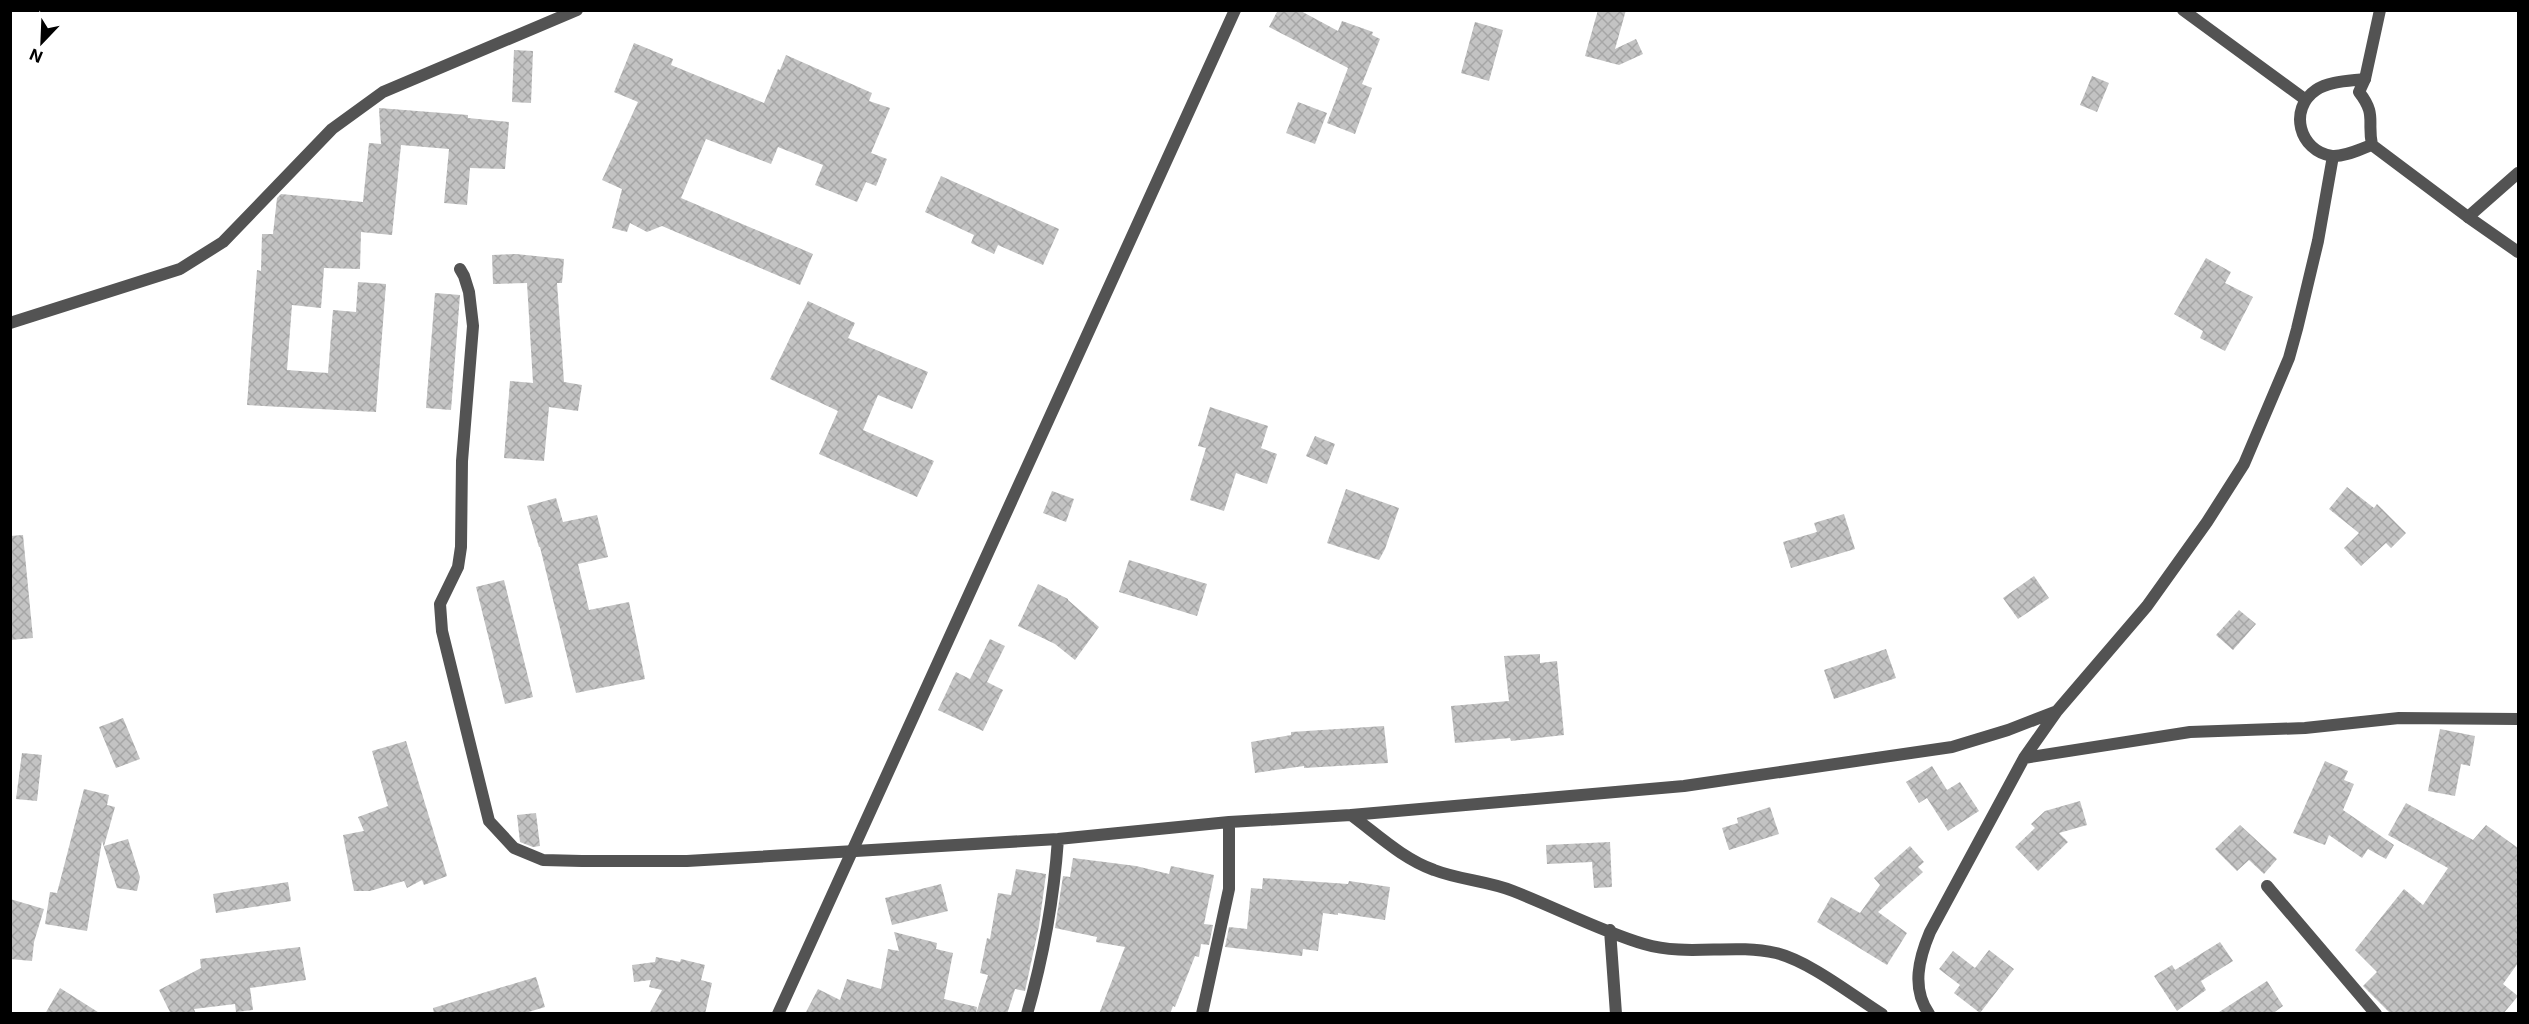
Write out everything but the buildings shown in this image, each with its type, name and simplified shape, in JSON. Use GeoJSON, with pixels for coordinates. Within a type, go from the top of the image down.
{"type":"FeatureCollection","features":[{"type":"Feature","properties":{"kind":"street"},"geometry":{"type":"LineString","coordinates":[[10,323],[180,269],[202,258],[223,242],[332,129],[383,92],[577,10]]}},
{"type":"Feature","properties":{"kind":"street"},"geometry":{"type":"LineString","coordinates":[[778,1014],[1234,10]]}},
{"type":"Feature","properties":{"kind":"street"},"geometry":{"type":"LineString","coordinates":[[2183,10],[2306,100]]}},
{"type":"Feature","properties":{"kind":"street"},"geometry":{"type":"LineString","coordinates":[[2380,10],[2365,79],[2359,92],[2368,104],[2372,118],[2369,134],[2372,145],[2518,252]]}},
{"type":"Feature","properties":{"kind":"street"},"geometry":{"type":"LineString","coordinates":[[2365,79],[2316,89],[2306,100],[2300,114],[2300,129],[2307,142],[2319,152],[2333,156],[2348,154],[2372,145]]}},
{"type":"Feature","properties":{"kind":"street"},"geometry":{"type":"LineString","coordinates":[[1929,1014],[1918,984],[1919,958],[1930,932],[2024,758],[2057,711],[2147,606],[2208,522],[2244,464],[2289,358],[2318,241],[2333,156]]}},
{"type":"Feature","properties":{"kind":"street"},"geometry":{"type":"LineString","coordinates":[[2468,217],[2518,173]]}},
{"type":"Feature","properties":{"kind":"street"},"geometry":{"type":"LineString","coordinates":[[460,269],[468,292],[473,326],[462,460],[461,547],[458,567],[440,604],[442,631],[489,821],[514,848],[543,860],[687,861],[852,849],[1058,839],[1229,822],[1352,815],[1684,786],[1940,749],[2008,730],[2057,711]]}},
{"type":"Feature","properties":{"kind":"street"},"geometry":{"type":"LineString","coordinates":[[2024,758],[2190,732],[2306,728],[2398,717],[2518,719]]}},
{"type":"Feature","properties":{"kind":"street"},"geometry":{"type":"LineString","coordinates":[[1352,815],[1409,860],[1436,871],[1483,881],[1511,890],[1644,944],[1674,950],[1775,953],[1796,960],[1882,1014]]}},
{"type":"Feature","properties":{"kind":"street"},"geometry":{"type":"LineString","coordinates":[[1202,1014],[1229,889],[1229,822]]}},
{"type":"Feature","properties":{"kind":"street"},"geometry":{"type":"LineString","coordinates":[[1027,1014],[1055,878],[1058,839]]}},
{"type":"Feature","properties":{"kind":"street"},"geometry":{"type":"LineString","coordinates":[[2268,886],[2376,1014]]}},
{"type":"Feature","properties":{"kind":"street"},"geometry":{"type":"LineString","coordinates":[[1610,930],[1616,1014]]}}]}
